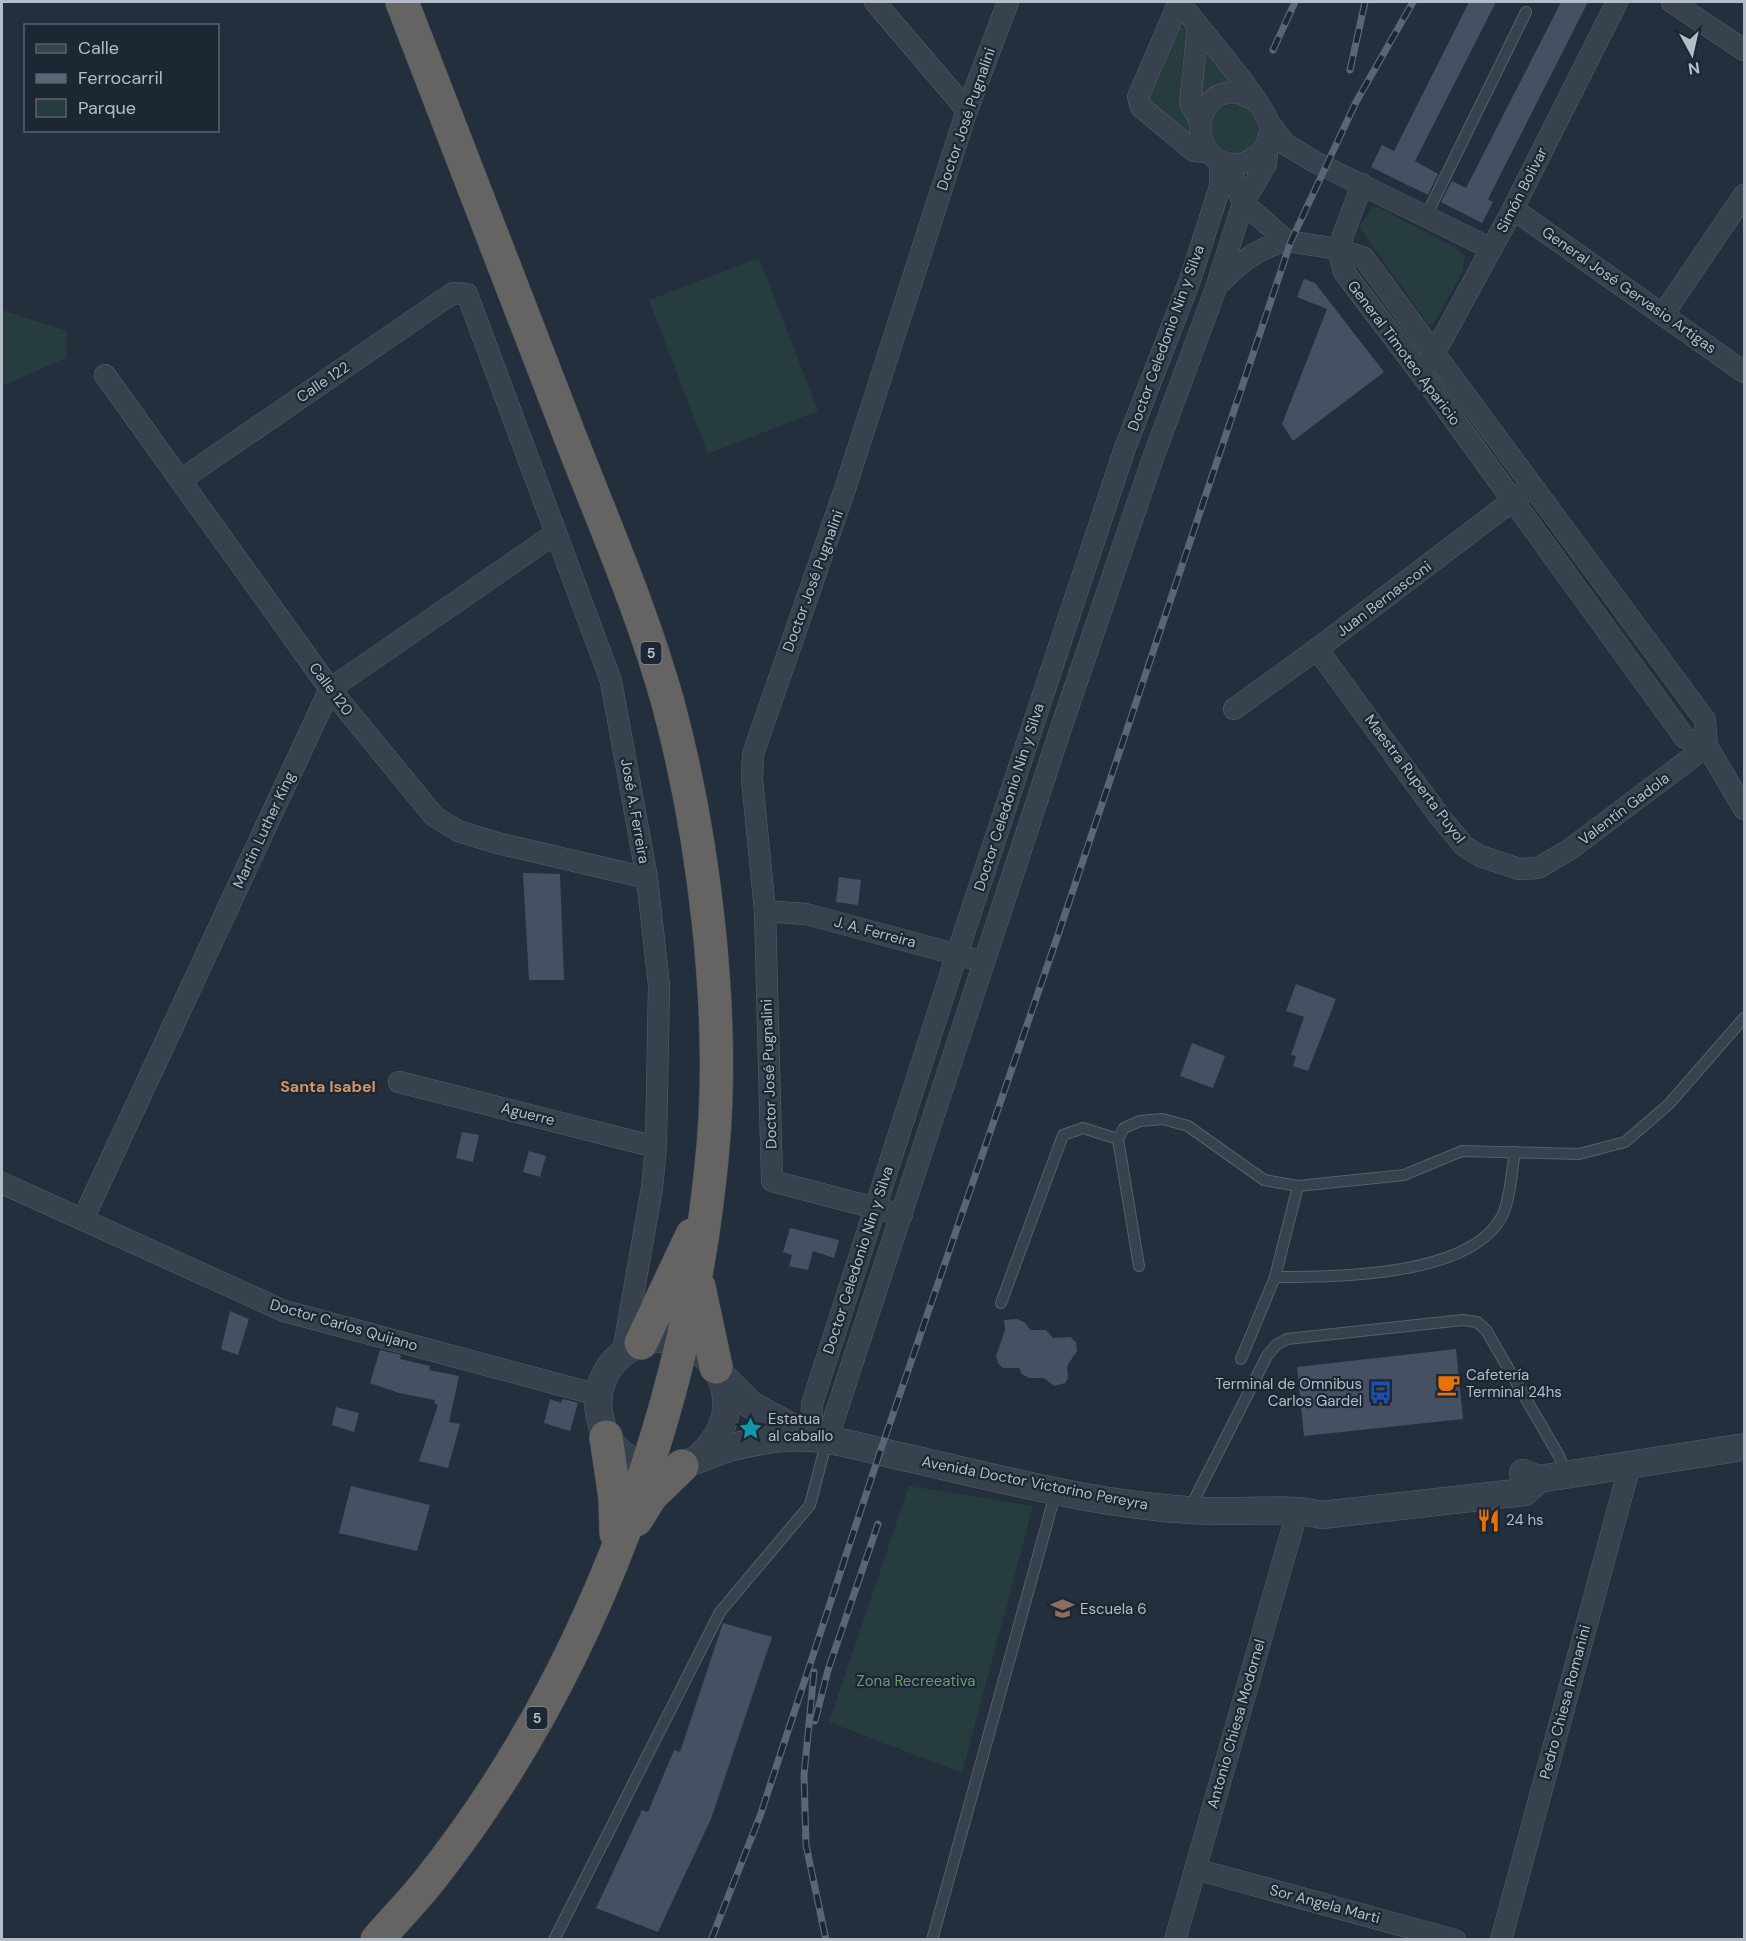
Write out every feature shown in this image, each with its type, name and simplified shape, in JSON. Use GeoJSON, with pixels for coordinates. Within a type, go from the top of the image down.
{"type":"FeatureCollection","features":[{"type":"Feature","properties":{"kind":"highway","name":"5"},"geometry":{"type":"LineString","coordinates":[[377,1940],[431,1879],[483,1808],[520,1747],[576,1642],[617,1550],[662,1421],[682,1342],[696,1274],[706,1206],[713,1146],[716,1080],[707,918],[684,776],[668,703],[618,558],[402,2]]}},
{"type":"Feature","properties":{"kind":"highway"},"geometry":{"type":"LineString","coordinates":[[632,1347],[706,1206]]}},
{"type":"Feature","properties":{"kind":"highway"},"geometry":{"type":"LineString","coordinates":[[696,1274],[718,1371]]}},
{"type":"Feature","properties":{"kind":"highway"},"geometry":{"type":"LineString","coordinates":[[606,1437],[615,1498],[617,1550]]}},
{"type":"Feature","properties":{"kind":"highway"},"geometry":{"type":"LineString","coordinates":[[617,1550],[651,1496],[690,1462]]}},
{"type":"Feature","properties":{"kind":"street"},"geometry":{"type":"LineString","coordinates":[[875,2],[967,110]]}},
{"type":"Feature","properties":{"kind":"street","name":"Doctor José Pugnalini"},"geometry":{"type":"LineString","coordinates":[[875,1208],[772,1181],[765,911],[752,779],[753,754],[845,489],[967,110],[1008,2]]}},
{"type":"Feature","properties":{"kind":"street"},"geometry":{"type":"LineString","coordinates":[[1270,130],[1259,155],[1247,162],[1218,159],[1194,151],[1141,107],[1138,97],[1179,2],[1256,100],[1270,130],[1285,144],[1492,249]]}},
{"type":"Feature","properties":{"kind":"street","name":"Simón Bolivar"},"geometry":{"type":"LineString","coordinates":[[1422,375],[1513,209],[1617,2]]}},
{"type":"Feature","properties":{"kind":"street"},"geometry":{"type":"LineString","coordinates":[[1671,2],[1744,50]]}},
{"type":"Feature","properties":{"kind":"street"},"geometry":{"type":"LineString","coordinates":[[1198,26],[1190,103],[1200,121]]}},
{"type":"Feature","properties":{"kind":"street"},"geometry":{"type":"LineString","coordinates":[[1256,100],[1239,93],[1222,96],[1207,106],[1200,121],[1199,134],[1218,159],[1243,203],[1287,241]]}},
{"type":"Feature","properties":{"kind":"street","name":"Doctor Celedonio Nin y Silva"},"geometry":{"type":"LineString","coordinates":[[819,1439],[902,1215],[1060,731],[1153,458],[1216,288],[1243,203],[1266,164],[1270,130]]}},
{"type":"Feature","properties":{"kind":"street","name":"Doctor Celedonio Nin y Silva"},"geometry":{"type":"LineString","coordinates":[[819,1439],[812,1404],[957,954],[1125,448],[1196,259],[1220,187],[1218,159]]}},
{"type":"Feature","properties":{"kind":"street"},"geometry":{"type":"LineString","coordinates":[[1216,288],[1239,263],[1270,245],[1287,241],[1338,249],[1362,184]]}},
{"type":"Feature","properties":{"kind":"street"},"geometry":{"type":"LineString","coordinates":[[1664,313],[1744,195]]}},
{"type":"Feature","properties":{"kind":"street","name":"General José Gervasio Artigas"},"geometry":{"type":"LineString","coordinates":[[1513,209],[1664,313],[1744,372]]}},
{"type":"Feature","properties":{"kind":"street","name":"General Timoteo Aparicio"},"geometry":{"type":"LineString","coordinates":[[1338,249],[1364,258],[1704,720],[1707,746],[1744,809]]}},
{"type":"Feature","properties":{"kind":"street","name":"General Timoteo Aparicio"},"geometry":{"type":"LineString","coordinates":[[1338,249],[1344,272],[1422,375],[1685,738],[1707,746]]}},
{"type":"Feature","properties":{"kind":"street","name":"Calle 122"},"geometry":{"type":"LineString","coordinates":[[182,479],[453,293],[467,294]]}},
{"type":"Feature","properties":{"kind":"street","name":"José A. Ferreira"},"geometry":{"type":"LineString","coordinates":[[467,294],[611,681],[647,878],[659,985],[656,1147],[632,1347]]}},
{"type":"Feature","properties":{"kind":"street","name":"Calle 120"},"geometry":{"type":"LineString","coordinates":[[105,375],[182,479],[330,689],[434,816],[458,831],[496,843],[647,878]]}},
{"type":"Feature","properties":{"kind":"street"},"geometry":{"type":"LineString","coordinates":[[1125,448],[1153,458]]}},
{"type":"Feature","properties":{"kind":"street","name":"Juan Bernasconi"},"geometry":{"type":"LineString","coordinates":[[1234,709],[1532,486]]}},
{"type":"Feature","properties":{"kind":"street"},"geometry":{"type":"LineString","coordinates":[[330,689],[556,533]]}},
{"type":"Feature","properties":{"kind":"street","name":"Maestra Ruperta Puyol"},"geometry":{"type":"LineString","coordinates":[[1317,649],[1464,846],[1480,856],[1519,869],[1538,868]]}},
{"type":"Feature","properties":{"kind":"street","name":"Martin Luther King"},"geometry":{"type":"LineString","coordinates":[[83,1219],[330,689]]}},
{"type":"Feature","properties":{"kind":"street"},"geometry":{"type":"LineString","coordinates":[[1034,722],[1060,731]]}},
{"type":"Feature","properties":{"kind":"street","name":"Valentín Gadola"},"geometry":{"type":"LineString","coordinates":[[1538,868],[1569,850],[1707,746]]}},
{"type":"Feature","properties":{"kind":"street","name":"J. A. Ferreira"},"geometry":{"type":"LineString","coordinates":[[765,911],[806,914],[985,961]]}},
{"type":"Feature","properties":{"kind":"street","name":"Aguerre"},"geometry":{"type":"LineString","coordinates":[[399,1082],[656,1147]]}},
{"type":"Feature","properties":{"kind":"street","name":"Doctor Carlos Quijano"},"geometry":{"type":"LineString","coordinates":[[2,1183],[284,1311],[597,1395]]}},
{"type":"Feature","properties":{"kind":"street"},"geometry":{"type":"LineString","coordinates":[[875,1208],[902,1215]]}},
{"type":"Feature","properties":{"kind":"street"},"geometry":{"type":"LineString","coordinates":[[662,1339],[682,1342],[706,1356],[751,1405],[819,1439],[752,1443],[664,1469],[645,1467],[616,1450],[606,1437],[598,1417],[597,1395],[606,1371],[632,1347],[662,1339]]}},
{"type":"Feature","properties":{"kind":"street"},"geometry":{"type":"LineString","coordinates":[[690,1462],[715,1442],[725,1421],[726,1390],[718,1371]]}},
{"type":"Feature","properties":{"kind":"street","name":"Avenida Doctor Victorino Pereyra"},"geometry":{"type":"LineString","coordinates":[[819,1439],[1101,1500],[1189,1510],[1298,1509],[1319,1498],[1442,1485],[1524,1473],[1539,1479],[1744,1447]]}},
{"type":"Feature","properties":{"kind":"street","name":"Pedro Chiesa Romanini"},"geometry":{"type":"LineString","coordinates":[[1501,1940],[1630,1465]]}},
{"type":"Feature","properties":{"kind":"street","name":"Antonio Chiesa Modornel"},"geometry":{"type":"LineString","coordinates":[[1175,1940],[1298,1509]]}},
{"type":"Feature","properties":{"kind":"street","name":"Sor Angela Marti"},"geometry":{"type":"LineString","coordinates":[[1195,1869],[1455,1940]]}},
{"type":"Feature","properties":{"kind":"lane"},"geometry":{"type":"LineString","coordinates":[[1426,216],[1526,12]]}},
{"type":"Feature","properties":{"kind":"lane"},"geometry":{"type":"LineString","coordinates":[[1138,1266],[1118,1139],[1124,1128],[1140,1121],[1163,1119],[1188,1126],[1264,1180],[1298,1186],[1404,1175],[1462,1151],[1579,1154],[1625,1142],[1669,1104],[1744,1018]]}},
{"type":"Feature","properties":{"kind":"lane"},"geometry":{"type":"LineString","coordinates":[[1000,1303],[1063,1136],[1083,1128],[1118,1139]]}},
{"type":"Feature","properties":{"kind":"lane"},"geometry":{"type":"LineString","coordinates":[[1275,1277],[1324,1277],[1369,1273],[1426,1264],[1464,1250],[1487,1234],[1503,1215],[1515,1152]]}},
{"type":"Feature","properties":{"kind":"lane"},"geometry":{"type":"LineString","coordinates":[[1241,1359],[1275,1277],[1298,1186]]}},
{"type":"Feature","properties":{"kind":"lane"},"geometry":{"type":"LineString","coordinates":[[1189,1510],[1267,1356],[1276,1345],[1287,1338],[1463,1320],[1477,1322],[1486,1330],[1559,1456],[1566,1475]]}},
{"type":"Feature","properties":{"kind":"lane"},"geometry":{"type":"LineString","coordinates":[[554,1940],[720,1612],[810,1505],[819,1439]]}},
{"type":"Feature","properties":{"kind":"lane"},"geometry":{"type":"LineString","coordinates":[[932,1940],[1056,1490]]}},
{"type":"Feature","properties":{"kind":"green space"},"geometry":{"type":"Polygon","coordinates":[[[1178,25],[1187,29],[1181,75],[1182,101],[1199,145],[1147,103],[1178,25]]]}},
{"type":"Feature","properties":{"kind":"green space"},"geometry":{"type":"Polygon","coordinates":[[[1201,42],[1232,85],[1203,98],[1199,97],[1201,42]]]}},
{"type":"Feature","properties":{"kind":"green space"},"geometry":{"type":"Polygon","coordinates":[[[1229,104],[1239,104],[1252,111],[1259,124],[1259,134],[1252,147],[1239,154],[1229,154],[1220,150],[1213,143],[1209,134],[1209,124],[1213,115],[1220,108],[1229,104]]]}},
{"type":"Feature","properties":{"kind":"green space"},"geometry":{"type":"Polygon","coordinates":[[[1378,207],[1456,248],[1465,257],[1462,273],[1433,325],[1428,324],[1359,227],[1372,208],[1378,207]]]}},
{"type":"Feature","properties":{"kind":"green space"},"geometry":{"type":"Polygon","coordinates":[[[759,258],[818,411],[708,454],[649,300],[759,258]]]}},
{"type":"Feature","properties":{"kind":"green space"},"geometry":{"type":"Polygon","coordinates":[[[2,310],[67,331],[66,358],[2,386],[2,310]]]}},
{"type":"Feature","properties":{"kind":"green space","name":"Zona Recreeativa"},"geometry":{"type":"Polygon","coordinates":[[[909,1486],[1033,1506],[962,1773],[829,1722],[909,1486]]]}},
{"type":"Feature","properties":{"kind":"building"},"geometry":{"type":"Polygon","coordinates":[[[1469,2],[1496,2],[1415,161],[1438,174],[1428,195],[1371,167],[1382,145],[1394,151],[1469,2]]]}},
{"type":"Feature","properties":{"kind":"building"},"geometry":{"type":"Polygon","coordinates":[[[1561,2],[1588,2],[1488,199],[1493,202],[1482,223],[1441,202],[1452,181],[1466,188],[1561,2]]]}},
{"type":"Feature","properties":{"kind":"building"},"geometry":{"type":"Polygon","coordinates":[[[1304,279],[1315,283],[1384,372],[1293,441],[1282,424],[1327,309],[1297,297],[1304,279]]]}},
{"type":"Feature","properties":{"kind":"building"},"geometry":{"type":"Polygon","coordinates":[[[523,873],[560,874],[564,980],[529,980],[523,873]]]}},
{"type":"Feature","properties":{"kind":"building"},"geometry":{"type":"Polygon","coordinates":[[[839,877],[861,880],[858,905],[836,902],[839,877]]]}},
{"type":"Feature","properties":{"kind":"building"},"geometry":{"type":"Polygon","coordinates":[[[1296,984],[1336,999],[1308,1071],[1293,1066],[1296,1056],[1291,1055],[1304,1017],[1286,1011],[1296,984]]]}},
{"type":"Feature","properties":{"kind":"building"},"geometry":{"type":"Polygon","coordinates":[[[1192,1043],[1225,1056],[1213,1088],[1180,1076],[1192,1043]]]}},
{"type":"Feature","properties":{"kind":"building"},"geometry":{"type":"Polygon","coordinates":[[[462,1132],[479,1135],[473,1162],[456,1158],[462,1132]]]}},
{"type":"Feature","properties":{"kind":"building"},"geometry":{"type":"Polygon","coordinates":[[[529,1151],[546,1156],[540,1177],[523,1172],[529,1151]]]}},
{"type":"Feature","properties":{"kind":"building"},"geometry":{"type":"Polygon","coordinates":[[[790,1228],[839,1240],[834,1258],[813,1251],[808,1270],[789,1266],[792,1255],[783,1252],[790,1228]]]}},
{"type":"Feature","properties":{"kind":"building"},"geometry":{"type":"Polygon","coordinates":[[[230,1311],[249,1319],[238,1355],[221,1349],[230,1311]]]}},
{"type":"Feature","properties":{"kind":"building"},"geometry":{"type":"Polygon","coordinates":[[[1017,1319],[1024,1322],[1031,1330],[1046,1330],[1053,1338],[1070,1337],[1076,1342],[1077,1351],[1067,1366],[1068,1378],[1065,1383],[1054,1386],[1044,1378],[1029,1378],[1022,1374],[1019,1368],[1003,1368],[998,1363],[996,1356],[1005,1330],[1004,1320],[1017,1319]]]}},
{"type":"Feature","properties":{"kind":"building","name":"Terminal de Omnibus Carlos Gardel"},"geometry":{"type":"Polygon","coordinates":[[[1456,1349],[1463,1419],[1304,1436],[1297,1367],[1456,1349]]]}},
{"type":"Feature","properties":{"kind":"building"},"geometry":{"type":"Polygon","coordinates":[[[380,1350],[401,1355],[400,1359],[430,1366],[429,1370],[459,1376],[449,1422],[460,1424],[448,1468],[419,1461],[438,1405],[434,1403],[435,1400],[399,1393],[370,1383],[380,1350]]]}},
{"type":"Feature","properties":{"kind":"building"},"geometry":{"type":"Polygon","coordinates":[[[550,1399],[561,1403],[563,1399],[578,1403],[570,1431],[544,1423],[550,1399]]]}},
{"type":"Feature","properties":{"kind":"building"},"geometry":{"type":"Polygon","coordinates":[[[336,1407],[359,1413],[354,1432],[332,1425],[336,1407]]]}},
{"type":"Feature","properties":{"kind":"building"},"geometry":{"type":"Polygon","coordinates":[[[351,1486],[430,1505],[417,1551],[339,1533],[351,1486]]]}},
{"type":"Feature","properties":{"kind":"building"},"geometry":{"type":"Polygon","coordinates":[[[723,1623],[772,1637],[711,1819],[658,1932],[596,1908],[642,1810],[648,1812],[674,1750],[680,1752],[723,1623]]]}},
{"type":"Feature","properties":{"kind":"railway"},"geometry":{"type":"LineString","coordinates":[[1273,50],[1295,2]]}},
{"type":"Feature","properties":{"kind":"railway"},"geometry":{"type":"LineString","coordinates":[[1350,70],[1365,2]]}},
{"type":"Feature","properties":{"kind":"railway"},"geometry":{"type":"LineString","coordinates":[[711,1940],[760,1816],[880,1452],[1060,929],[1291,241],[1356,102],[1413,2]]}},
{"type":"Feature","properties":{"kind":"railway"},"geometry":{"type":"LineString","coordinates":[[815,1721],[828,1670],[878,1524]]}},
{"type":"Feature","properties":{"kind":"railway"},"geometry":{"type":"LineString","coordinates":[[814,1672],[804,1775],[806,1845],[826,1940]]}},
{"type":"Feature","properties":{"kind":"place","name":"Cafetería Terminal 24hs"},"geometry":{"type":"Point","coordinates":[1448,1384]}},
{"type":"Feature","properties":{"kind":"place","name":"Terminal de Omnibus Carlos Gardel"},"geometry":{"type":"Point","coordinates":[1380,1393]}},
{"type":"Feature","properties":{"kind":"place","name":"Estatua al caballo"},"geometry":{"type":"Point","coordinates":[750,1428]}},
{"type":"Feature","properties":{"kind":"place","name":"24 hs"},"geometry":{"type":"Point","coordinates":[1488,1520]}},
{"type":"Feature","properties":{"kind":"place","name":"Escuela 6"},"geometry":{"type":"Point","coordinates":[1062,1609]}},
{"type":"Feature","properties":{"kind":"district","name":"Santa Isabel"},"geometry":{"type":"Point","coordinates":[328,1086]}}]}
